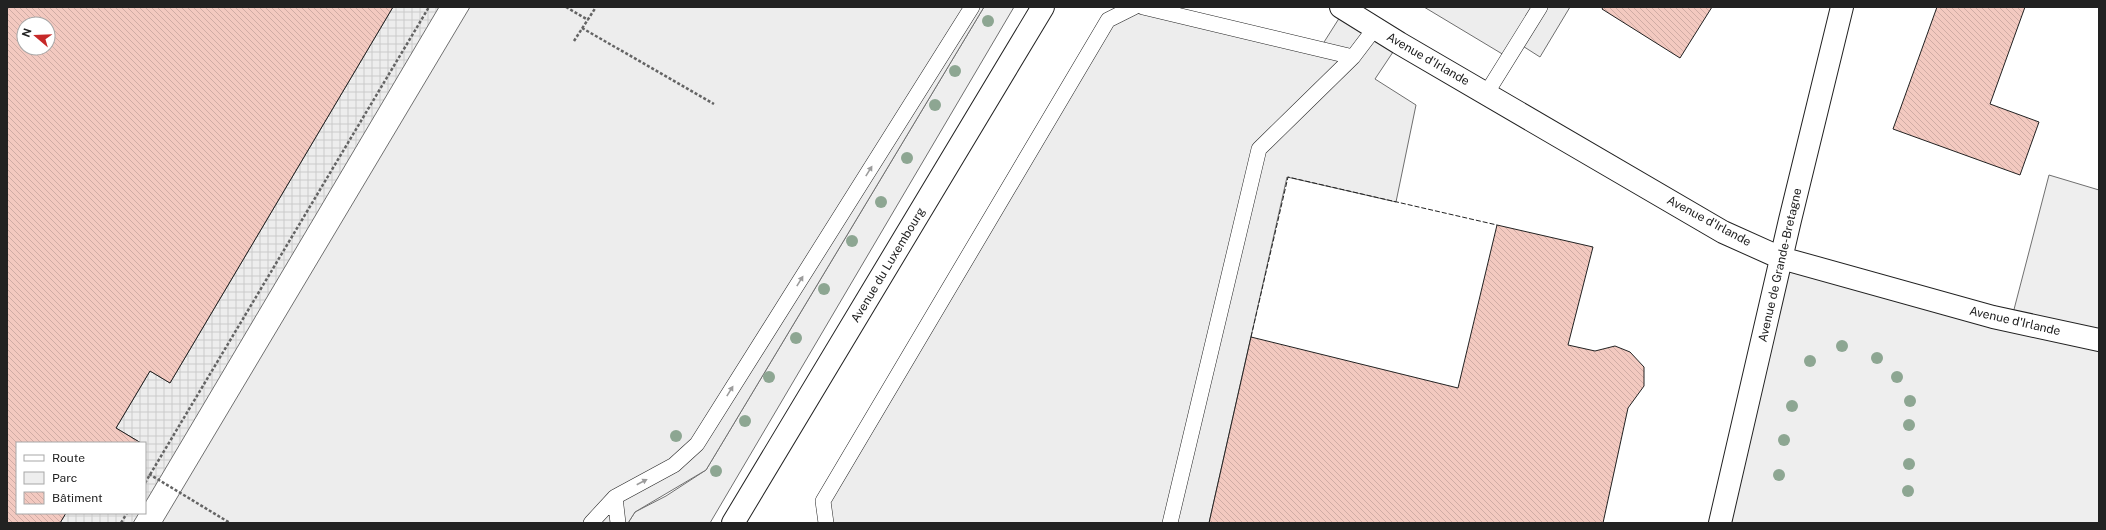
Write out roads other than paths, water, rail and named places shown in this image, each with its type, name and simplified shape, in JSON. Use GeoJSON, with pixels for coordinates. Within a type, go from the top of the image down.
{"type":"FeatureCollection","features":[{"type":"Feature","properties":{"kind":"street","name":"Avenue du Luxembourg"},"geometry":{"type":"LineString","coordinates":[[732,523],[1043,7]]}},
{"type":"Feature","properties":{"kind":"street","name":"Avenue d'Irlande"},"geometry":{"type":"LineString","coordinates":[[1341,7],[1486,94],[1724,232],[1781,258],[1993,317],[2099,340]]}},
{"type":"Feature","properties":{"kind":"street","name":"Avenue de Grande-Bretagne"},"geometry":{"type":"LineString","coordinates":[[1720,523],[1781,258],[1842,7]]}},
{"type":"Feature","properties":{"kind":"lane"},"geometry":{"type":"LineString","coordinates":[[591,523],[615,497],[674,465],[697,444],[972,7]]}},
{"type":"Feature","properties":{"kind":"lane"},"geometry":{"type":"LineString","coordinates":[[826,523],[823,501],[1108,20],[1134,7]]}},
{"type":"Feature","properties":{"kind":"lane"},"geometry":{"type":"LineString","coordinates":[[1143,7],[1353,57]]}},
{"type":"Feature","properties":{"kind":"lane"},"geometry":{"type":"LineString","coordinates":[[1486,94],[1540,7]]}},
{"type":"Feature","properties":{"kind":"lane"},"geometry":{"type":"LineString","coordinates":[[1170,523],[1259,149],[1353,57],[1375,28]]}},
{"type":"Feature","properties":{"kind":"lane"},"geometry":{"type":"LineString","coordinates":[[615,497],[618,523]]}}]}
